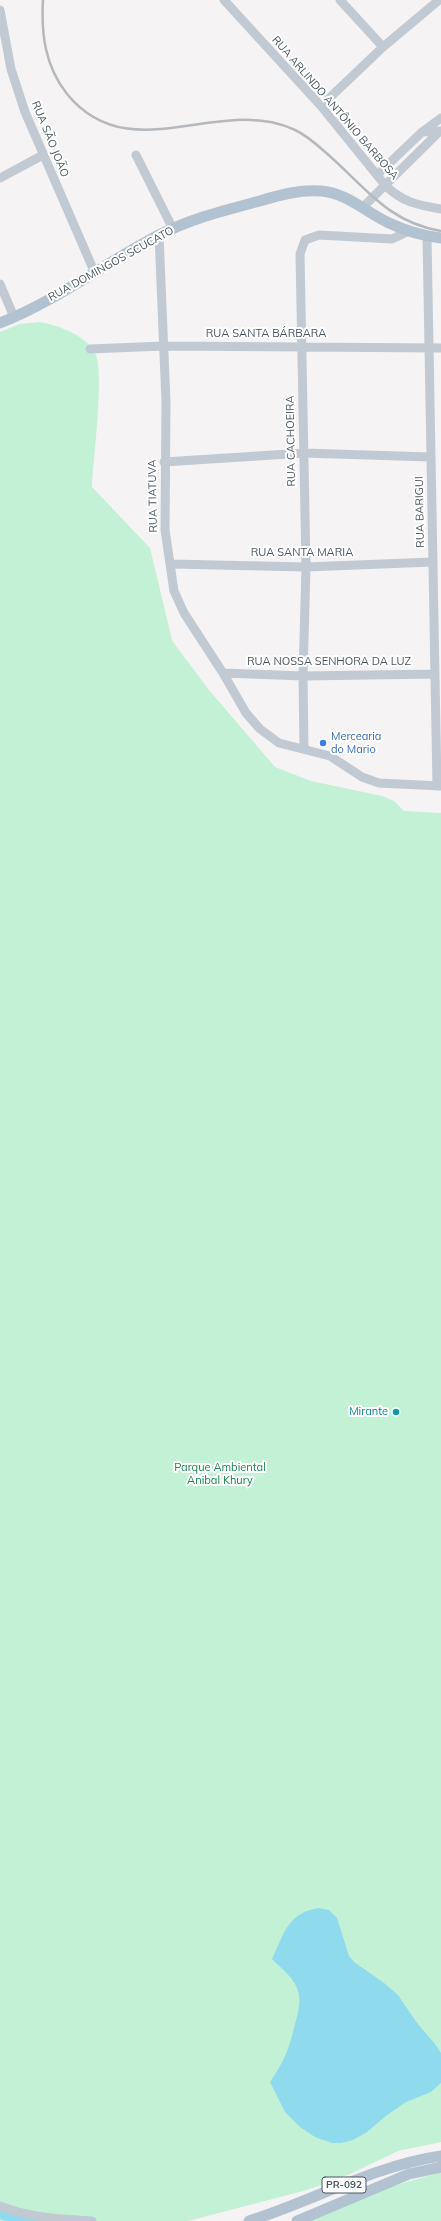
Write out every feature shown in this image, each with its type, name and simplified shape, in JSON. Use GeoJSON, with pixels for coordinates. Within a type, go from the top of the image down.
{"type":"FeatureCollection","features":[{"type":"Feature","properties":{"kind":"main road","name":"RUA DOMINGOS SCUCATO"},"geometry":{"type":"LineString","coordinates":[[0,323],[61,292],[94,271],[159,235],[202,216],[300,190],[322,191],[338,195],[363,207],[388,223],[426,237],[441,238]]}},
{"type":"Feature","properties":{"kind":"main road","name":"PR-092"},"geometry":{"type":"LineString","coordinates":[[249,2221],[273,2214],[386,2168],[441,2156]]}},
{"type":"Feature","properties":{"kind":"main road","name":"PR-092"},"geometry":{"type":"LineString","coordinates":[[297,2221],[350,2197],[409,2174],[441,2167]]}},
{"type":"Feature","properties":{"kind":"street","name":"RUA ARLINDO ANTÔNIO BARBOSA"},"geometry":{"type":"LineString","coordinates":[[224,0],[321,106],[377,176],[397,197],[422,206],[441,209]]}},
{"type":"Feature","properties":{"kind":"street"},"geometry":{"type":"LineString","coordinates":[[340,0],[383,48]]}},
{"type":"Feature","properties":{"kind":"street"},"geometry":{"type":"LineString","coordinates":[[321,106],[383,48],[439,0]]}},
{"type":"Feature","properties":{"kind":"street","name":"RUA SÃO JOÃO"},"geometry":{"type":"LineString","coordinates":[[0,10],[11,68],[43,155],[94,271]]}},
{"type":"Feature","properties":{"kind":"street"},"geometry":{"type":"LineString","coordinates":[[377,176],[422,132],[441,118]]}},
{"type":"Feature","properties":{"kind":"street"},"geometry":{"type":"LineString","coordinates":[[422,132],[440,131]]}},
{"type":"Feature","properties":{"kind":"street"},"geometry":{"type":"LineString","coordinates":[[363,207],[440,131]]}},
{"type":"Feature","properties":{"kind":"street"},"geometry":{"type":"LineString","coordinates":[[0,178],[43,155]]}},
{"type":"Feature","properties":{"kind":"street"},"geometry":{"type":"LineString","coordinates":[[136,156],[173,229]]}},
{"type":"Feature","properties":{"kind":"street","name":"RUA CACHOEIRA"},"geometry":{"type":"LineString","coordinates":[[304,749],[303,676],[306,567],[300,346],[300,254],[305,240],[319,234],[392,239],[409,231]]}},
{"type":"Feature","properties":{"kind":"street","name":"RUA TIATUVA"},"geometry":{"type":"LineString","coordinates":[[159,235],[166,402],[164,462],[165,530],[172,564],[174,591],[184,613],[246,713],[260,729],[279,742],[330,756],[362,777],[379,783],[439,786]]}},
{"type":"Feature","properties":{"kind":"street","name":"RUA BARIGUI"},"geometry":{"type":"LineString","coordinates":[[426,237],[435,674],[439,786]]}},
{"type":"Feature","properties":{"kind":"street"},"geometry":{"type":"LineString","coordinates":[[0,284],[14,317]]}},
{"type":"Feature","properties":{"kind":"street","name":"RUA SANTA BÁRBARA"},"geometry":{"type":"LineString","coordinates":[[90,349],[164,346],[441,348]]}},
{"type":"Feature","properties":{"kind":"street"},"geometry":{"type":"LineString","coordinates":[[164,462],[304,453],[430,457]]}},
{"type":"Feature","properties":{"kind":"street","name":"RUA SANTA MARIA"},"geometry":{"type":"LineString","coordinates":[[172,564],[306,567],[433,562]]}},
{"type":"Feature","properties":{"kind":"street","name":"RUA NOSSA SENHORA DA LUZ"},"geometry":{"type":"LineString","coordinates":[[223,674],[303,676],[435,674]]}},
{"type":"Feature","properties":{"kind":"street"},"geometry":{"type":"LineString","coordinates":[[0,2206],[12,2211],[44,2217],[92,2221]]}},
{"type":"Feature","properties":{"kind":"green space","name":"Parque Ambiental Anibal Khury"},"geometry":{"type":"Polygon","coordinates":[[[40,322],[71,332],[86,341],[95,353],[98,363],[99,396],[92,487],[150,548],[172,640],[209,690],[275,767],[311,781],[382,796],[394,801],[404,811],[441,813],[441,2142],[398,2151],[350,2174],[307,2190],[188,2221],[0,2221],[0,332],[20,324],[40,322]]]}},
{"type":"Feature","properties":{"kind":"green space"},"geometry":{"type":"Polygon","coordinates":[[[441,2172],[441,2221],[305,2221],[390,2187],[441,2172]]]}},
{"type":"Feature","properties":{"kind":"water"},"geometry":{"type":"Polygon","coordinates":[[[318,1908],[329,1910],[337,1918],[349,1956],[354,1962],[384,1983],[398,1995],[417,2023],[441,2053],[441,2083],[431,2092],[406,2102],[387,2115],[367,2132],[353,2140],[341,2143],[332,2143],[315,2137],[300,2127],[285,2112],[270,2082],[282,2062],[287,2050],[292,2036],[299,2005],[298,1989],[289,1976],[272,1959],[284,1933],[293,1920],[308,1911],[318,1908]]]}},
{"type":"Feature","properties":{"kind":"waterway"},"geometry":{"type":"LineString","coordinates":[[0,2212],[32,2221]]}},
{"type":"Feature","properties":{"kind":"railway"},"geometry":{"type":"LineString","coordinates":[[43,0],[44,37],[49,61],[67,94],[92,116],[119,127],[147,130],[237,120],[266,121],[295,130],[317,145],[376,200],[390,210],[405,219],[422,226],[441,231]]}},
{"type":"Feature","properties":{"kind":"place","name":"Mercearia do Mario"},"geometry":{"type":"Point","coordinates":[323,743]}},
{"type":"Feature","properties":{"kind":"place","name":"Mirante"},"geometry":{"type":"Point","coordinates":[396,1412]}}]}
